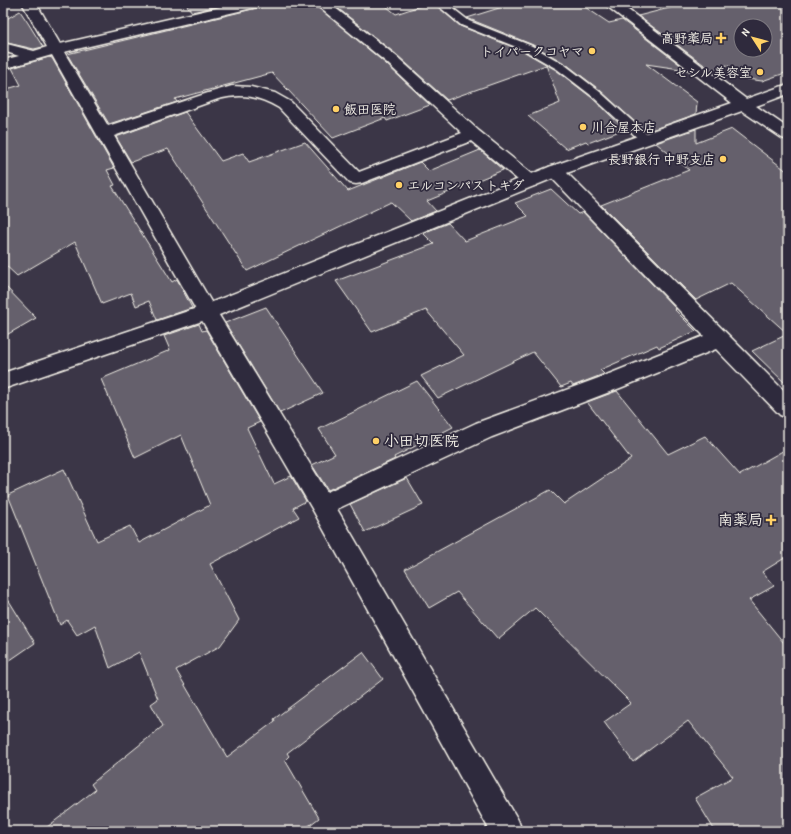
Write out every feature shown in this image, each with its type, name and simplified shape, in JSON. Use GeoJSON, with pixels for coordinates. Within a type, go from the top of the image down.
{"type":"FeatureCollection","features":[{"type":"Feature","properties":{"kind":"street"},"geometry":{"type":"LineString","coordinates":[[29,3],[47,53],[105,133],[208,312],[322,505],[507,831]]}},
{"type":"Feature","properties":{"kind":"street"},"geometry":{"type":"LineString","coordinates":[[3,65],[256,3]]}},
{"type":"Feature","properties":{"kind":"street"},"geometry":{"type":"LineString","coordinates":[[321,3],[391,59],[473,134],[530,181]]}},
{"type":"Feature","properties":{"kind":"street"},"geometry":{"type":"LineString","coordinates":[[610,3],[744,105],[788,135]]}},
{"type":"Feature","properties":{"kind":"street"},"geometry":{"type":"LineString","coordinates":[[3,47],[47,53]]}},
{"type":"Feature","properties":{"kind":"street"},"geometry":{"type":"LineString","coordinates":[[3,381],[208,312],[555,171],[788,89]]}},
{"type":"Feature","properties":{"kind":"street"},"geometry":{"type":"LineString","coordinates":[[105,133],[213,96],[232,92],[251,92],[270,96],[285,105],[356,180],[473,134]]}},
{"type":"Feature","properties":{"kind":"street"},"geometry":{"type":"LineString","coordinates":[[555,171],[788,409]]}},
{"type":"Feature","properties":{"kind":"street"},"geometry":{"type":"LineString","coordinates":[[322,505],[484,430],[612,382],[718,339]]}},
{"type":"Feature","properties":{"kind":"lane"},"geometry":{"type":"LineString","coordinates":[[440,3],[465,23],[528,48],[561,67],[596,94],[646,139]]}},
{"type":"Feature","properties":{"kind":"building"},"geometry":{"type":"Polygon","coordinates":[[[185,3],[231,3],[192,12],[185,3]]]}},
{"type":"Feature","properties":{"kind":"building"},"geometry":{"type":"Polygon","coordinates":[[[264,3],[313,3],[385,63],[430,105],[387,121],[385,118],[333,138],[272,73],[175,99],[177,102],[109,124],[67,54],[261,7],[264,3]]]}},
{"type":"Feature","properties":{"kind":"building"},"geometry":{"type":"Polygon","coordinates":[[[331,3],[382,3],[396,14],[429,3],[434,3],[460,26],[523,51],[556,70],[591,97],[625,129],[588,143],[586,141],[566,149],[528,116],[560,103],[546,65],[447,100],[397,55],[331,3]]]}},
{"type":"Feature","properties":{"kind":"building"},"geometry":{"type":"Polygon","coordinates":[[[515,3],[579,3],[609,23],[622,20],[687,70],[646,64],[697,102],[696,114],[646,132],[601,91],[566,64],[533,45],[467,18],[515,3]]]}},
{"type":"Feature","properties":{"kind":"building"},"geometry":{"type":"Polygon","coordinates":[[[689,3],[788,3],[788,72],[762,81],[747,79],[727,65],[711,70],[638,16],[689,3]]]}},
{"type":"Feature","properties":{"kind":"building"},"geometry":{"type":"Polygon","coordinates":[[[20,11],[43,47],[34,49],[3,42],[3,21],[20,11]]]}},
{"type":"Feature","properties":{"kind":"building"},"geometry":{"type":"Polygon","coordinates":[[[49,57],[52,58],[114,168],[107,170],[115,185],[112,186],[172,282],[177,279],[192,308],[157,320],[149,301],[136,306],[131,293],[102,304],[75,242],[17,276],[3,263],[3,90],[21,85],[12,68],[49,57]]]}},
{"type":"Feature","properties":{"kind":"building"},"geometry":{"type":"Polygon","coordinates":[[[185,112],[221,161],[243,153],[249,162],[305,142],[348,191],[420,162],[429,171],[480,150],[503,170],[427,201],[436,211],[411,221],[391,202],[247,271],[168,149],[131,162],[116,137],[185,112]]]}},
{"type":"Feature","properties":{"kind":"building"},"geometry":{"type":"Polygon","coordinates":[[[696,129],[696,143],[732,129],[788,172],[788,334],[731,283],[696,300],[601,205],[689,170],[656,143],[696,129]]]}},
{"type":"Feature","properties":{"kind":"building"},"geometry":{"type":"Polygon","coordinates":[[[551,189],[578,214],[583,212],[696,331],[659,348],[657,345],[600,370],[604,374],[573,386],[571,383],[561,387],[533,352],[438,398],[421,376],[464,355],[426,310],[372,332],[336,281],[434,244],[423,233],[448,223],[465,241],[528,216],[515,203],[551,189]]]}},
{"type":"Feature","properties":{"kind":"building"},"geometry":{"type":"Polygon","coordinates":[[[3,284],[36,318],[3,337],[3,284]]]}},
{"type":"Feature","properties":{"kind":"building"},"geometry":{"type":"Polygon","coordinates":[[[266,307],[323,393],[280,413],[225,323],[266,307]]]}},
{"type":"Feature","properties":{"kind":"building"},"geometry":{"type":"Polygon","coordinates":[[[199,324],[202,331],[206,330],[260,422],[247,428],[274,484],[291,476],[306,501],[293,508],[299,517],[210,564],[239,620],[220,646],[176,670],[227,757],[275,721],[274,719],[363,652],[383,679],[287,753],[289,756],[285,760],[319,818],[302,831],[42,831],[95,790],[91,784],[163,726],[151,704],[158,699],[139,652],[110,668],[95,625],[77,635],[67,620],[60,625],[8,495],[64,469],[97,541],[130,526],[139,543],[210,505],[181,435],[135,458],[101,379],[170,350],[164,336],[199,324]]]}},
{"type":"Feature","properties":{"kind":"building"},"geometry":{"type":"Polygon","coordinates":[[[788,334],[788,386],[752,351],[788,334]]]}},
{"type":"Feature","properties":{"kind":"building","name":"小田切医院"},"geometry":{"type":"Polygon","coordinates":[[[417,381],[453,427],[394,457],[395,459],[328,490],[312,465],[335,454],[319,429],[417,381]]]}},
{"type":"Feature","properties":{"kind":"building"},"geometry":{"type":"Polygon","coordinates":[[[617,391],[668,454],[705,436],[740,475],[788,448],[788,556],[762,572],[774,586],[749,600],[788,648],[788,831],[715,831],[695,798],[733,777],[688,721],[633,762],[604,722],[631,703],[535,608],[498,639],[457,592],[429,608],[405,569],[550,490],[564,504],[631,459],[587,402],[617,391]]]}},
{"type":"Feature","properties":{"kind":"building"},"geometry":{"type":"Polygon","coordinates":[[[407,478],[423,505],[365,532],[350,504],[407,478]]]}},
{"type":"Feature","properties":{"kind":"building"},"geometry":{"type":"Polygon","coordinates":[[[3,591],[35,643],[3,665],[3,591]]]}},
{"type":"Feature","properties":{"kind":"place","name":"高野薬局"},"geometry":{"type":"Point","coordinates":[721,38]}},
{"type":"Feature","properties":{"kind":"place","name":"トイパークコヤマ"},"geometry":{"type":"Point","coordinates":[592,51]}},
{"type":"Feature","properties":{"kind":"place","name":"セシル美容室"},"geometry":{"type":"Point","coordinates":[760,72]}},
{"type":"Feature","properties":{"kind":"place","name":"飯田医院"},"geometry":{"type":"Point","coordinates":[336,109]}},
{"type":"Feature","properties":{"kind":"place","name":"川合屋本店"},"geometry":{"type":"Point","coordinates":[583,127]}},
{"type":"Feature","properties":{"kind":"place","name":"長野銀行 中野支店"},"geometry":{"type":"Point","coordinates":[723,159]}},
{"type":"Feature","properties":{"kind":"place","name":"エルコンパストキダ"},"geometry":{"type":"Point","coordinates":[399,185]}},
{"type":"Feature","properties":{"kind":"place","name":"小田切医院"},"geometry":{"type":"Point","coordinates":[376,441]}},
{"type":"Feature","properties":{"kind":"place","name":"南薬局"},"geometry":{"type":"Point","coordinates":[771,520]}}]}
